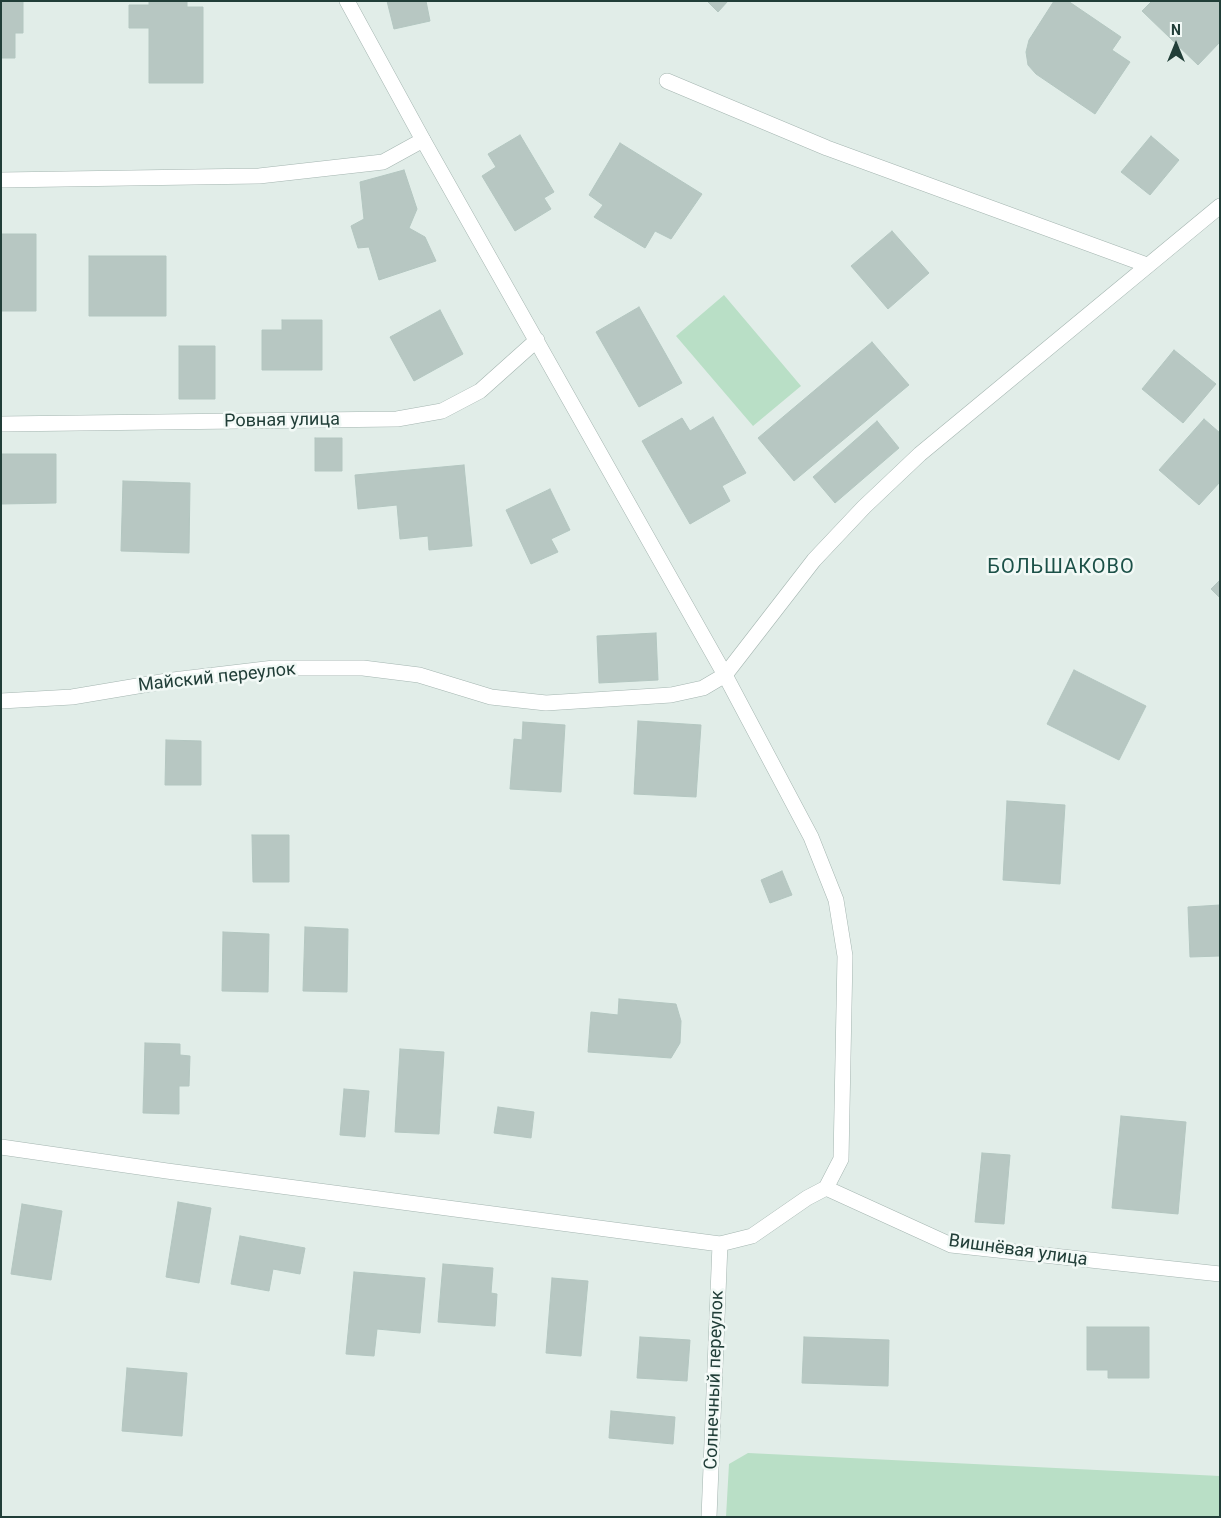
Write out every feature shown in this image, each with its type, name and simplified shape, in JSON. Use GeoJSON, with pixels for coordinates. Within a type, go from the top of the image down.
{"type":"FeatureCollection","features":[{"type":"Feature","properties":{"kind":"street"},"geometry":{"type":"LineString","coordinates":[[1,1147],[176,1173],[720,1244],[752,1236],[807,1198],[826,1188],[841,1159],[844,956],[836,900],[811,837],[725,675],[423,140],[348,1]]}},
{"type":"Feature","properties":{"kind":"street"},"geometry":{"type":"LineString","coordinates":[[667,81],[827,148],[1147,264]]}},
{"type":"Feature","properties":{"kind":"street"},"geometry":{"type":"LineString","coordinates":[[1,180],[259,176],[383,162],[423,140]]}},
{"type":"Feature","properties":{"kind":"street"},"geometry":{"type":"LineString","coordinates":[[725,675],[814,560],[864,507],[920,454],[1147,264],[1220,206]]}},
{"type":"Feature","properties":{"kind":"street","name":"Ровная улица"},"geometry":{"type":"LineString","coordinates":[[1,424],[397,419],[442,411],[480,391],[537,340]]}},
{"type":"Feature","properties":{"kind":"street","name":"Майский переулок"},"geometry":{"type":"LineString","coordinates":[[1,701],[72,697],[172,680],[274,668],[362,668],[419,675],[491,697],[546,703],[671,695],[703,688],[725,675]]}},
{"type":"Feature","properties":{"kind":"street","name":"Вишнёвая улица"},"geometry":{"type":"LineString","coordinates":[[826,1188],[952,1245],[1220,1274]]}},
{"type":"Feature","properties":{"kind":"street","name":"Солнечный переулок"},"geometry":{"type":"LineString","coordinates":[[709,1517],[720,1244]]}},
{"type":"Feature","properties":{"kind":"green space"},"geometry":{"type":"Polygon","coordinates":[[[724,295],[801,386],[753,426],[676,336],[724,295]]]}},
{"type":"Feature","properties":{"kind":"green space"},"geometry":{"type":"Polygon","coordinates":[[[748,1453],[1220,1476],[1220,1517],[726,1517],[729,1464],[748,1453]]]}},
{"type":"Feature","properties":{"kind":"building"},"geometry":{"type":"Polygon","coordinates":[[[1,1],[23,1],[23,33],[15,33],[15,58],[1,58],[1,1]]]}},
{"type":"Feature","properties":{"kind":"building"},"geometry":{"type":"Polygon","coordinates":[[[149,1],[187,1],[187,7],[203,7],[203,83],[149,83],[149,28],[129,28],[129,5],[149,5],[149,1]]]}},
{"type":"Feature","properties":{"kind":"building"},"geometry":{"type":"Polygon","coordinates":[[[387,1],[426,1],[430,21],[394,29],[387,1]]]}},
{"type":"Feature","properties":{"kind":"building"},"geometry":{"type":"Polygon","coordinates":[[[707,1],[728,1],[718,12],[707,1]]]}},
{"type":"Feature","properties":{"kind":"building"},"geometry":{"type":"Polygon","coordinates":[[[1054,1],[1068,1],[1121,37],[1112,50],[1130,62],[1095,114],[1036,74],[1028,65],[1026,52],[1029,40],[1054,1]]]}},
{"type":"Feature","properties":{"kind":"building"},"geometry":{"type":"Polygon","coordinates":[[[1152,1],[1220,1],[1220,42],[1198,65],[1142,11],[1152,1]]]}},
{"type":"Feature","properties":{"kind":"building"},"geometry":{"type":"Polygon","coordinates":[[[520,135],[554,192],[544,198],[551,209],[515,231],[482,176],[496,167],[488,154],[520,135]]]}},
{"type":"Feature","properties":{"kind":"building"},"geometry":{"type":"Polygon","coordinates":[[[1151,136],[1179,160],[1150,195],[1121,172],[1151,136]]]}},
{"type":"Feature","properties":{"kind":"building"},"geometry":{"type":"Polygon","coordinates":[[[620,143],[702,194],[671,239],[655,231],[645,248],[594,217],[603,205],[589,195],[620,143]]]}},
{"type":"Feature","properties":{"kind":"building"},"geometry":{"type":"Polygon","coordinates":[[[404,170],[417,209],[409,228],[425,237],[436,261],[379,280],[369,247],[358,248],[351,226],[364,219],[360,182],[404,170]]]}},
{"type":"Feature","properties":{"kind":"building"},"geometry":{"type":"Polygon","coordinates":[[[892,231],[929,273],[888,309],[851,266],[892,231]]]}},
{"type":"Feature","properties":{"kind":"building"},"geometry":{"type":"Polygon","coordinates":[[[1,234],[36,234],[36,311],[1,311],[1,234]]]}},
{"type":"Feature","properties":{"kind":"building"},"geometry":{"type":"Polygon","coordinates":[[[89,256],[166,256],[166,316],[89,316],[89,256]]]}},
{"type":"Feature","properties":{"kind":"building"},"geometry":{"type":"Polygon","coordinates":[[[639,307],[682,383],[639,407],[596,332],[639,307]]]}},
{"type":"Feature","properties":{"kind":"building"},"geometry":{"type":"Polygon","coordinates":[[[440,310],[463,354],[414,381],[390,337],[440,310]]]}},
{"type":"Feature","properties":{"kind":"building"},"geometry":{"type":"Polygon","coordinates":[[[282,320],[322,320],[322,370],[262,370],[262,330],[282,330],[282,320]]]}},
{"type":"Feature","properties":{"kind":"building"},"geometry":{"type":"Polygon","coordinates":[[[872,342],[909,385],[794,481],[758,438],[872,342]]]}},
{"type":"Feature","properties":{"kind":"building"},"geometry":{"type":"Polygon","coordinates":[[[179,346],[215,346],[215,399],[179,399],[179,346]]]}},
{"type":"Feature","properties":{"kind":"building"},"geometry":{"type":"Polygon","coordinates":[[[1174,350],[1216,384],[1183,423],[1142,389],[1174,350]]]}},
{"type":"Feature","properties":{"kind":"building"},"geometry":{"type":"Polygon","coordinates":[[[713,417],[746,473],[722,486],[730,501],[690,524],[642,441],[682,418],[690,431],[713,417]]]}},
{"type":"Feature","properties":{"kind":"building"},"geometry":{"type":"Polygon","coordinates":[[[1204,419],[1220,433],[1220,482],[1199,505],[1159,470],[1204,419]]]}},
{"type":"Feature","properties":{"kind":"building"},"geometry":{"type":"Polygon","coordinates":[[[877,421],[899,448],[835,503],[813,477],[877,421]]]}},
{"type":"Feature","properties":{"kind":"building"},"geometry":{"type":"Polygon","coordinates":[[[315,438],[342,438],[342,471],[315,471],[315,438]]]}},
{"type":"Feature","properties":{"kind":"building"},"geometry":{"type":"Polygon","coordinates":[[[1,454],[56,454],[56,503],[1,504],[1,454]]]}},
{"type":"Feature","properties":{"kind":"building"},"geometry":{"type":"Polygon","coordinates":[[[464,465],[472,546],[429,550],[428,536],[400,539],[397,505],[358,509],[355,475],[464,465]]]}},
{"type":"Feature","properties":{"kind":"building"},"geometry":{"type":"Polygon","coordinates":[[[123,481],[190,483],[189,553],[121,551],[123,481]]]}},
{"type":"Feature","properties":{"kind":"building"},"geometry":{"type":"Polygon","coordinates":[[[550,489],[570,530],[551,539],[558,552],[531,564],[506,510],[550,489]]]}},
{"type":"Feature","properties":{"kind":"building"},"geometry":{"type":"Polygon","coordinates":[[[1220,580],[1220,598],[1211,589],[1220,580]]]}},
{"type":"Feature","properties":{"kind":"building"},"geometry":{"type":"Polygon","coordinates":[[[656,633],[658,680],[599,683],[597,636],[656,633]]]}},
{"type":"Feature","properties":{"kind":"building"},"geometry":{"type":"Polygon","coordinates":[[[1074,670],[1146,706],[1119,760],[1047,724],[1074,670]]]}},
{"type":"Feature","properties":{"kind":"building"},"geometry":{"type":"Polygon","coordinates":[[[638,721],[701,725],[696,797],[634,794],[638,721]]]}},
{"type":"Feature","properties":{"kind":"building"},"geometry":{"type":"Polygon","coordinates":[[[523,722],[565,725],[561,792],[510,789],[514,739],[522,740],[523,722]]]}},
{"type":"Feature","properties":{"kind":"building"},"geometry":{"type":"Polygon","coordinates":[[[166,740],[201,741],[201,785],[165,785],[166,740]]]}},
{"type":"Feature","properties":{"kind":"building"},"geometry":{"type":"Polygon","coordinates":[[[1007,801],[1065,805],[1060,884],[1003,880],[1007,801]]]}},
{"type":"Feature","properties":{"kind":"building"},"geometry":{"type":"Polygon","coordinates":[[[252,835],[289,835],[289,882],[253,882],[252,835]]]}},
{"type":"Feature","properties":{"kind":"building"},"geometry":{"type":"Polygon","coordinates":[[[782,871],[792,895],[770,903],[761,880],[782,871]]]}},
{"type":"Feature","properties":{"kind":"building"},"geometry":{"type":"Polygon","coordinates":[[[1220,905],[1220,956],[1190,957],[1188,907],[1220,905]]]}},
{"type":"Feature","properties":{"kind":"building"},"geometry":{"type":"Polygon","coordinates":[[[305,927],[348,929],[347,992],[303,991],[305,927]]]}},
{"type":"Feature","properties":{"kind":"building"},"geometry":{"type":"Polygon","coordinates":[[[223,932],[269,934],[268,992],[222,991],[223,932]]]}},
{"type":"Feature","properties":{"kind":"building"},"geometry":{"type":"Polygon","coordinates":[[[619,999],[676,1004],[681,1021],[680,1043],[671,1058],[588,1052],[591,1012],[618,1015],[619,999]]]}},
{"type":"Feature","properties":{"kind":"building"},"geometry":{"type":"Polygon","coordinates":[[[145,1043],[180,1044],[180,1055],[190,1056],[189,1086],[179,1086],[179,1114],[143,1113],[145,1043]]]}},
{"type":"Feature","properties":{"kind":"building"},"geometry":{"type":"Polygon","coordinates":[[[400,1049],[444,1052],[439,1134],[395,1132],[400,1049]]]}},
{"type":"Feature","properties":{"kind":"building"},"geometry":{"type":"Polygon","coordinates":[[[344,1089],[369,1091],[365,1137],[340,1135],[344,1089]]]}},
{"type":"Feature","properties":{"kind":"building"},"geometry":{"type":"Polygon","coordinates":[[[498,1107],[534,1112],[531,1138],[494,1133],[498,1107]]]}},
{"type":"Feature","properties":{"kind":"building"},"geometry":{"type":"Polygon","coordinates":[[[1121,1116],[1186,1122],[1178,1214],[1112,1208],[1121,1116]]]}},
{"type":"Feature","properties":{"kind":"building"},"geometry":{"type":"Polygon","coordinates":[[[982,1153],[1010,1155],[1004,1224],[975,1222],[982,1153]]]}},
{"type":"Feature","properties":{"kind":"building"},"geometry":{"type":"Polygon","coordinates":[[[178,1202],[211,1208],[199,1283],[166,1277],[178,1202]]]}},
{"type":"Feature","properties":{"kind":"building"},"geometry":{"type":"Polygon","coordinates":[[[22,1204],[62,1211],[51,1280],[11,1274],[22,1204]]]}},
{"type":"Feature","properties":{"kind":"building"},"geometry":{"type":"Polygon","coordinates":[[[240,1236],[305,1248],[300,1274],[273,1269],[269,1291],[231,1284],[240,1236]]]}},
{"type":"Feature","properties":{"kind":"building"},"geometry":{"type":"Polygon","coordinates":[[[443,1264],[493,1268],[491,1293],[497,1294],[495,1326],[438,1322],[443,1264]]]}},
{"type":"Feature","properties":{"kind":"building"},"geometry":{"type":"Polygon","coordinates":[[[354,1272],[425,1278],[420,1333],[377,1329],[374,1356],[346,1354],[354,1272]]]}},
{"type":"Feature","properties":{"kind":"building"},"geometry":{"type":"Polygon","coordinates":[[[552,1278],[588,1281],[581,1356],[546,1353],[552,1278]]]}},
{"type":"Feature","properties":{"kind":"building"},"geometry":{"type":"Polygon","coordinates":[[[1087,1327],[1149,1327],[1149,1378],[1108,1378],[1108,1370],[1087,1370],[1087,1327]]]}},
{"type":"Feature","properties":{"kind":"building"},"geometry":{"type":"Polygon","coordinates":[[[640,1337],[690,1340],[687,1381],[637,1378],[640,1337]]]}},
{"type":"Feature","properties":{"kind":"building"},"geometry":{"type":"Polygon","coordinates":[[[804,1337],[889,1340],[888,1386],[802,1383],[804,1337]]]}},
{"type":"Feature","properties":{"kind":"building"},"geometry":{"type":"Polygon","coordinates":[[[127,1368],[187,1373],[182,1436],[122,1431],[127,1368]]]}},
{"type":"Feature","properties":{"kind":"building"},"geometry":{"type":"Polygon","coordinates":[[[611,1411],[675,1417],[673,1444],[609,1438],[611,1411]]]}},
{"type":"Feature","properties":{"kind":"district","name":"БОЛЬШАКОВО"},"geometry":{"type":"Point","coordinates":[1061,568]}}]}
